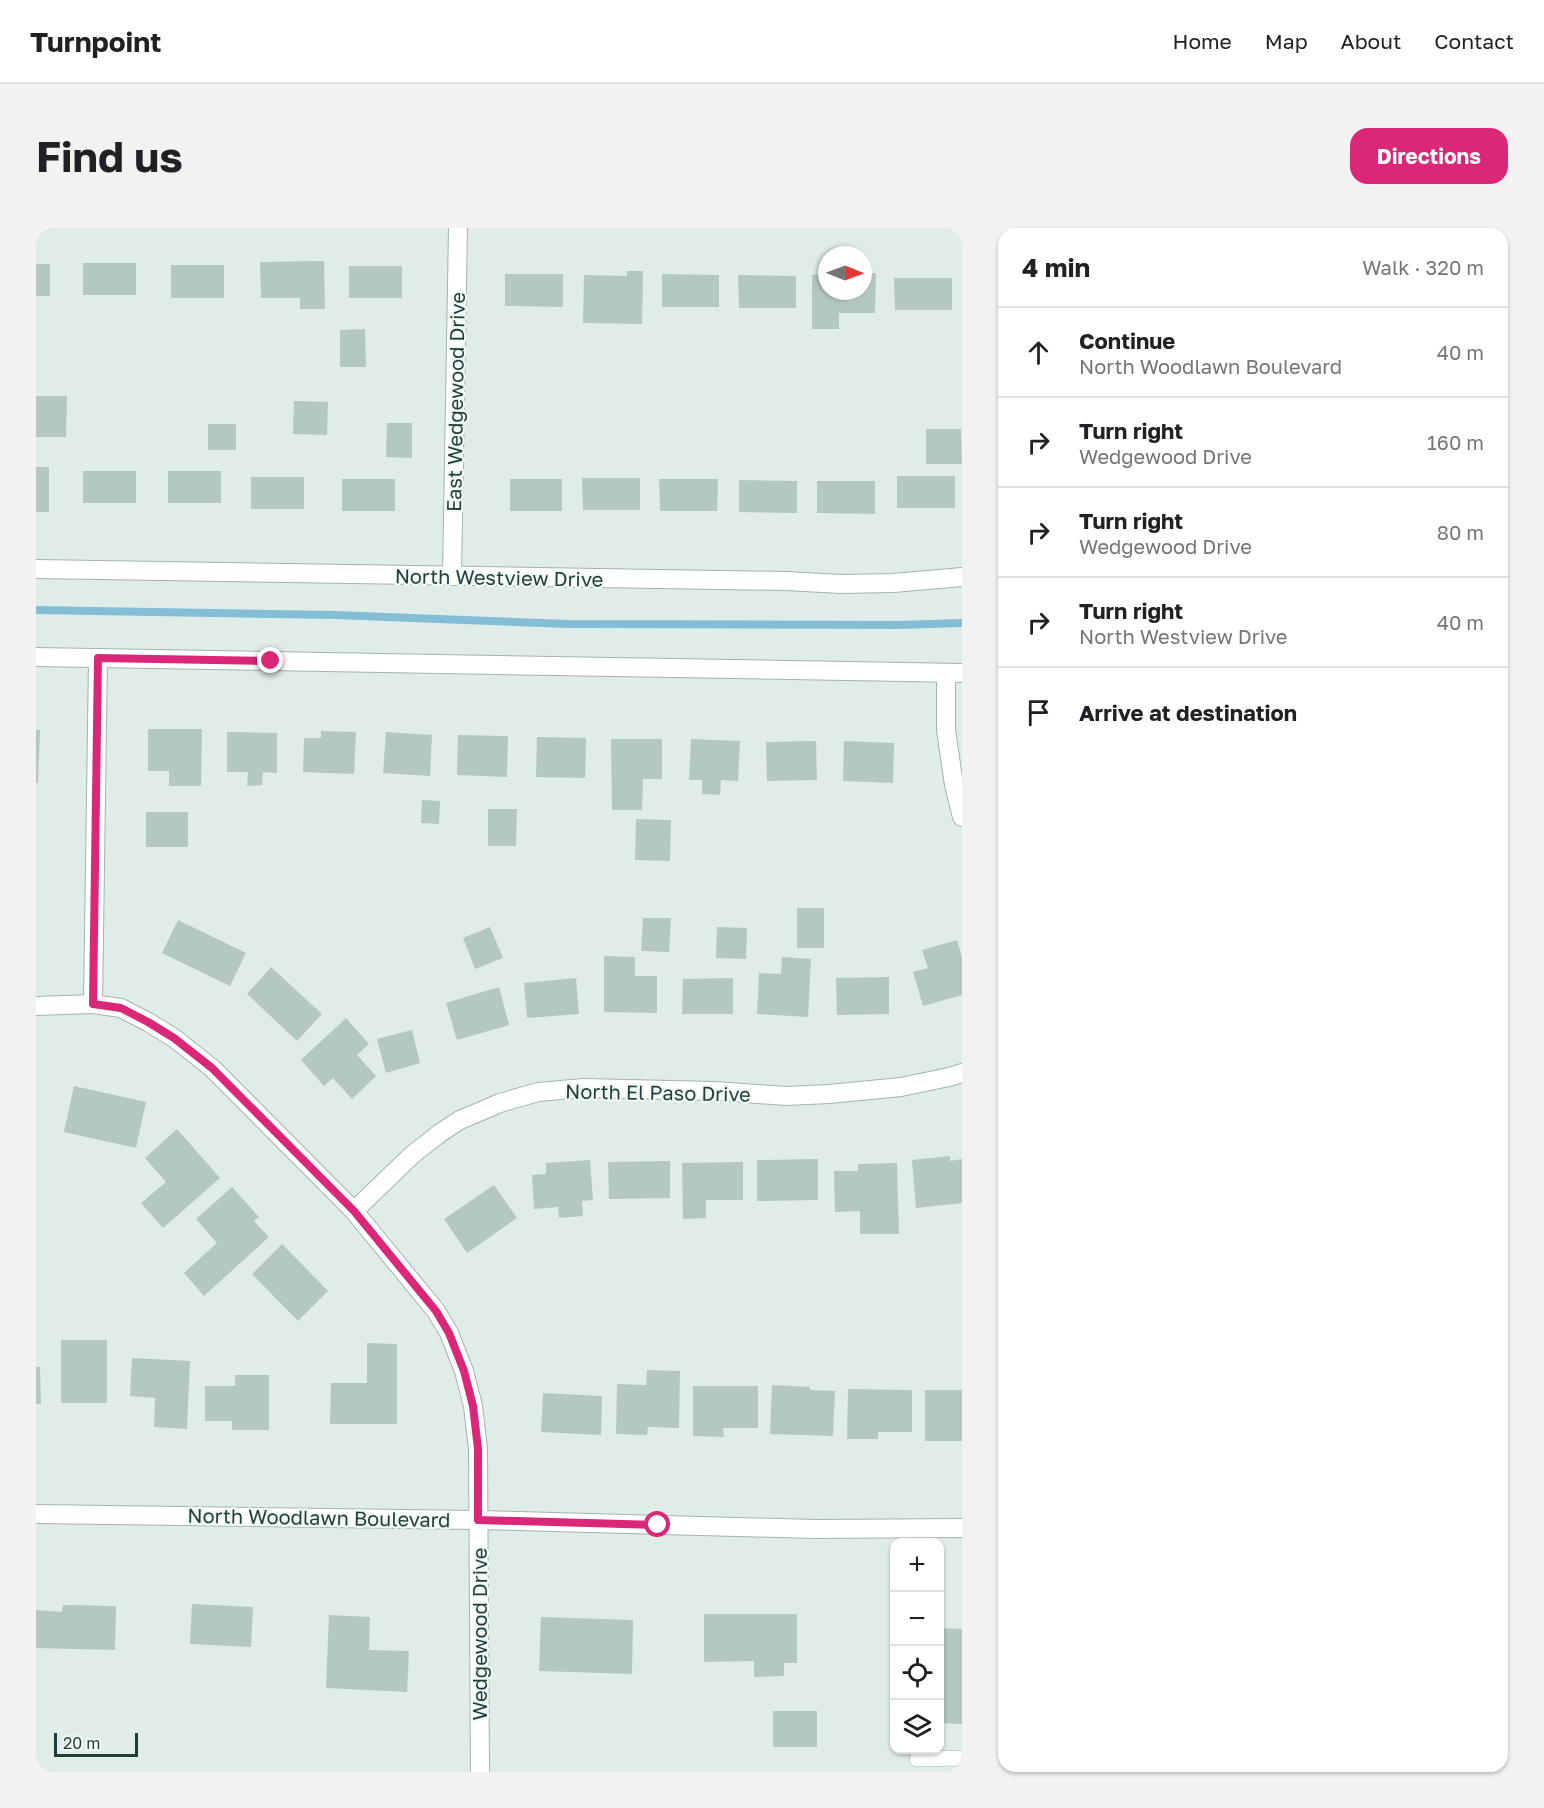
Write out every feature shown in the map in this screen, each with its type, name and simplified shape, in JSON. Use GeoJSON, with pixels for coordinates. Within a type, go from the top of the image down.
{"type":"FeatureCollection","features":[{"type":"Feature","properties":{"kind":"street","name":"East Wedgewood Drive"},"geometry":{"type":"LineString","coordinates":[[452,576],[458,228]]}},
{"type":"Feature","properties":{"kind":"street","name":"North Westview Drive"},"geometry":{"type":"LineString","coordinates":[[36,569],[779,581],[841,584],[893,583],[962,577]]}},
{"type":"Feature","properties":{"kind":"street"},"geometry":{"type":"LineString","coordinates":[[36,657],[954,673],[946,729],[954,785],[962,817]]}},
{"type":"Feature","properties":{"kind":"street"},"geometry":{"type":"LineString","coordinates":[[36,1006],[93,1004],[98,658]]}},
{"type":"Feature","properties":{"kind":"street","name":"Wedgewood Drive"},"geometry":{"type":"LineString","coordinates":[[93,1004],[121,1008],[174,1038],[205,1062],[354,1211],[436,1311],[449,1333],[464,1371],[473,1406],[478,1449],[480,1772]]}},
{"type":"Feature","properties":{"kind":"street","name":"North El Paso Drive"},"geometry":{"type":"LineString","coordinates":[[354,1211],[412,1155],[460,1120],[500,1102],[538,1092],[591,1088],[715,1091],[786,1096],[874,1091],[962,1073]]}},
{"type":"Feature","properties":{"kind":"street","name":"North Woodlawn Boulevard"},"geometry":{"type":"LineString","coordinates":[[36,1514],[478,1520],[815,1529],[962,1528]]}},
{"type":"Feature","properties":{"kind":"lane"},"geometry":{"type":"LineString","coordinates":[[916,1759],[962,1758]]}},
{"type":"Feature","properties":{"kind":"building"},"geometry":{"type":"Polygon","coordinates":[[[324,261],[325,309],[300,309],[300,298],[261,298],[260,262],[324,261]]]}},
{"type":"Feature","properties":{"kind":"building"},"geometry":{"type":"Polygon","coordinates":[[[83,263],[136,263],[136,295],[83,295],[83,263]]]}},
{"type":"Feature","properties":{"kind":"building"},"geometry":{"type":"Polygon","coordinates":[[[36,264],[50,264],[50,296],[36,296],[36,264]]]}},
{"type":"Feature","properties":{"kind":"building"},"geometry":{"type":"Polygon","coordinates":[[[171,265],[224,265],[224,298],[171,298],[171,265]]]}},
{"type":"Feature","properties":{"kind":"building"},"geometry":{"type":"Polygon","coordinates":[[[349,266],[402,266],[402,298],[349,298],[349,266]]]}},
{"type":"Feature","properties":{"kind":"building"},"geometry":{"type":"Polygon","coordinates":[[[627,271],[643,271],[642,324],[583,323],[584,275],[627,276],[627,271]]]}},
{"type":"Feature","properties":{"kind":"building"},"geometry":{"type":"Polygon","coordinates":[[[872,273],[876,273],[875,313],[839,313],[839,329],[812,329],[812,275],[818,275],[818,300],[872,300],[872,273]]]}},
{"type":"Feature","properties":{"kind":"building"},"geometry":{"type":"Polygon","coordinates":[[[505,274],[563,274],[563,307],[505,306],[505,274]]]}},
{"type":"Feature","properties":{"kind":"building"},"geometry":{"type":"Polygon","coordinates":[[[662,274],[719,275],[719,307],[662,307],[662,274]]]}},
{"type":"Feature","properties":{"kind":"building"},"geometry":{"type":"Polygon","coordinates":[[[738,275],[796,276],[796,308],[739,308],[738,275]]]}},
{"type":"Feature","properties":{"kind":"building"},"geometry":{"type":"Polygon","coordinates":[[[894,278],[952,278],[952,310],[895,310],[894,278]]]}},
{"type":"Feature","properties":{"kind":"building"},"geometry":{"type":"Polygon","coordinates":[[[365,329],[366,367],[340,367],[340,330],[365,329]]]}},
{"type":"Feature","properties":{"kind":"building"},"geometry":{"type":"Polygon","coordinates":[[[36,396],[67,396],[66,437],[36,437],[36,396]]]}},
{"type":"Feature","properties":{"kind":"building"},"geometry":{"type":"Polygon","coordinates":[[[294,401],[328,402],[327,435],[293,434],[294,401]]]}},
{"type":"Feature","properties":{"kind":"building"},"geometry":{"type":"Polygon","coordinates":[[[387,423],[412,423],[412,458],[386,457],[387,423]]]}},
{"type":"Feature","properties":{"kind":"building"},"geometry":{"type":"Polygon","coordinates":[[[208,424],[236,424],[236,450],[208,450],[208,424]]]}},
{"type":"Feature","properties":{"kind":"building"},"geometry":{"type":"Polygon","coordinates":[[[926,429],[961,429],[962,464],[926,464],[926,429]]]}},
{"type":"Feature","properties":{"kind":"building"},"geometry":{"type":"Polygon","coordinates":[[[36,467],[49,467],[49,512],[36,512],[36,467]]]}},
{"type":"Feature","properties":{"kind":"building"},"geometry":{"type":"Polygon","coordinates":[[[83,471],[136,471],[136,503],[83,503],[83,471]]]}},
{"type":"Feature","properties":{"kind":"building"},"geometry":{"type":"Polygon","coordinates":[[[168,471],[221,471],[221,503],[168,503],[168,471]]]}},
{"type":"Feature","properties":{"kind":"building"},"geometry":{"type":"Polygon","coordinates":[[[897,476],[955,476],[955,508],[897,508],[897,476]]]}},
{"type":"Feature","properties":{"kind":"building"},"geometry":{"type":"Polygon","coordinates":[[[251,477],[304,477],[304,509],[251,509],[251,477]]]}},
{"type":"Feature","properties":{"kind":"building"},"geometry":{"type":"Polygon","coordinates":[[[582,478],[640,478],[640,510],[583,510],[582,478]]]}},
{"type":"Feature","properties":{"kind":"building"},"geometry":{"type":"Polygon","coordinates":[[[342,479],[395,479],[395,511],[342,511],[342,479]]]}},
{"type":"Feature","properties":{"kind":"building"},"geometry":{"type":"Polygon","coordinates":[[[510,479],[562,479],[562,511],[510,511],[510,479]]]}},
{"type":"Feature","properties":{"kind":"building"},"geometry":{"type":"Polygon","coordinates":[[[659,479],[718,479],[717,511],[660,511],[659,479]]]}},
{"type":"Feature","properties":{"kind":"building"},"geometry":{"type":"Polygon","coordinates":[[[739,480],[797,481],[797,513],[739,512],[739,480]]]}},
{"type":"Feature","properties":{"kind":"building"},"geometry":{"type":"Polygon","coordinates":[[[817,481],[875,481],[875,514],[817,513],[817,481]]]}},
{"type":"Feature","properties":{"kind":"building"},"geometry":{"type":"Polygon","coordinates":[[[148,729],[202,729],[201,786],[169,786],[169,771],[148,771],[148,729]]]}},
{"type":"Feature","properties":{"kind":"building"},"geometry":{"type":"Polygon","coordinates":[[[36,730],[40,730],[38,783],[36,783],[36,730]]]}},
{"type":"Feature","properties":{"kind":"building"},"geometry":{"type":"Polygon","coordinates":[[[321,731],[356,732],[354,774],[303,772],[304,738],[321,738],[321,731]]]}},
{"type":"Feature","properties":{"kind":"building"},"geometry":{"type":"Polygon","coordinates":[[[227,732],[277,733],[277,773],[263,772],[262,785],[247,786],[248,772],[227,772],[227,732]]]}},
{"type":"Feature","properties":{"kind":"building"},"geometry":{"type":"Polygon","coordinates":[[[386,732],[432,735],[430,776],[383,773],[386,732]]]}},
{"type":"Feature","properties":{"kind":"building"},"geometry":{"type":"Polygon","coordinates":[[[458,735],[508,736],[507,777],[457,775],[458,735]]]}},
{"type":"Feature","properties":{"kind":"building"},"geometry":{"type":"Polygon","coordinates":[[[537,737],[586,738],[585,778],[536,777],[537,737]]]}},
{"type":"Feature","properties":{"kind":"building"},"geometry":{"type":"Polygon","coordinates":[[[611,739],[662,739],[662,779],[643,779],[642,810],[612,810],[611,739]]]}},
{"type":"Feature","properties":{"kind":"building"},"geometry":{"type":"Polygon","coordinates":[[[691,739],[740,741],[738,781],[721,780],[720,795],[702,794],[702,780],[689,780],[691,739]]]}},
{"type":"Feature","properties":{"kind":"building"},"geometry":{"type":"Polygon","coordinates":[[[816,741],[817,780],[767,781],[766,742],[816,741]]]}},
{"type":"Feature","properties":{"kind":"building"},"geometry":{"type":"Polygon","coordinates":[[[844,741],[894,743],[893,783],[843,781],[844,741]]]}},
{"type":"Feature","properties":{"kind":"building"},"geometry":{"type":"Polygon","coordinates":[[[422,800],[440,801],[439,824],[421,823],[422,800]]]}},
{"type":"Feature","properties":{"kind":"building"},"geometry":{"type":"Polygon","coordinates":[[[488,809],[517,809],[516,846],[488,846],[488,809]]]}},
{"type":"Feature","properties":{"kind":"building"},"geometry":{"type":"Polygon","coordinates":[[[146,812],[188,812],[188,847],[146,847],[146,812]]]}},
{"type":"Feature","properties":{"kind":"building"},"geometry":{"type":"Polygon","coordinates":[[[636,819],[671,820],[670,861],[635,860],[636,819]]]}},
{"type":"Feature","properties":{"kind":"building"},"geometry":{"type":"Polygon","coordinates":[[[797,908],[824,908],[824,948],[797,948],[797,908]]]}},
{"type":"Feature","properties":{"kind":"building"},"geometry":{"type":"Polygon","coordinates":[[[643,918],[671,918],[669,952],[641,951],[643,918]]]}},
{"type":"Feature","properties":{"kind":"building"},"geometry":{"type":"Polygon","coordinates":[[[178,920],[246,953],[230,986],[162,953],[178,920]]]}},
{"type":"Feature","properties":{"kind":"building"},"geometry":{"type":"Polygon","coordinates":[[[490,927],[503,958],[475,969],[463,938],[490,927]]]}},
{"type":"Feature","properties":{"kind":"building"},"geometry":{"type":"Polygon","coordinates":[[[717,927],[747,928],[746,959],[716,958],[717,927]]]}},
{"type":"Feature","properties":{"kind":"building"},"geometry":{"type":"Polygon","coordinates":[[[957,940],[962,957],[962,995],[923,1006],[913,972],[928,968],[922,950],[957,940]]]}},
{"type":"Feature","properties":{"kind":"building"},"geometry":{"type":"Polygon","coordinates":[[[604,956],[635,957],[635,976],[657,976],[657,1013],[604,1012],[604,956]]]}},
{"type":"Feature","properties":{"kind":"building"},"geometry":{"type":"Polygon","coordinates":[[[782,957],[811,959],[808,1017],[757,1014],[759,973],[781,974],[782,957]]]}},
{"type":"Feature","properties":{"kind":"building"},"geometry":{"type":"Polygon","coordinates":[[[271,967],[322,1014],[297,1041],[247,994],[271,967]]]}},
{"type":"Feature","properties":{"kind":"building"},"geometry":{"type":"Polygon","coordinates":[[[889,977],[889,1014],[837,1015],[836,978],[889,977]]]}},
{"type":"Feature","properties":{"kind":"building"},"geometry":{"type":"Polygon","coordinates":[[[576,978],[579,1014],[527,1018],[524,983],[576,978]]]}},
{"type":"Feature","properties":{"kind":"building"},"geometry":{"type":"Polygon","coordinates":[[[733,978],[733,1014],[682,1014],[683,979],[733,978]]]}},
{"type":"Feature","properties":{"kind":"building"},"geometry":{"type":"Polygon","coordinates":[[[499,987],[509,1025],[457,1040],[446,1003],[499,987]]]}},
{"type":"Feature","properties":{"kind":"building"},"geometry":{"type":"Polygon","coordinates":[[[346,1018],[369,1044],[357,1055],[376,1076],[352,1099],[333,1078],[324,1086],[301,1060],[346,1018]]]}},
{"type":"Feature","properties":{"kind":"building"},"geometry":{"type":"Polygon","coordinates":[[[412,1030],[420,1063],[386,1073],[377,1039],[412,1030]]]}},
{"type":"Feature","properties":{"kind":"building"},"geometry":{"type":"Polygon","coordinates":[[[74,1086],[146,1102],[136,1148],[64,1132],[74,1086]]]}},
{"type":"Feature","properties":{"kind":"building"},"geometry":{"type":"Polygon","coordinates":[[[177,1129],[220,1178],[163,1228],[141,1203],[166,1182],[145,1158],[177,1129]]]}},
{"type":"Feature","properties":{"kind":"building"},"geometry":{"type":"Polygon","coordinates":[[[950,1156],[950,1161],[962,1159],[962,1203],[916,1208],[912,1160],[950,1156]]]}},
{"type":"Feature","properties":{"kind":"building"},"geometry":{"type":"Polygon","coordinates":[[[818,1159],[818,1200],[757,1201],[757,1160],[818,1159]]]}},
{"type":"Feature","properties":{"kind":"building"},"geometry":{"type":"Polygon","coordinates":[[[590,1160],[593,1200],[582,1201],[583,1216],[559,1218],[558,1207],[534,1209],[532,1175],[546,1174],[546,1163],[590,1160]]]}},
{"type":"Feature","properties":{"kind":"building"},"geometry":{"type":"Polygon","coordinates":[[[670,1161],[670,1198],[609,1199],[608,1162],[670,1161]]]}},
{"type":"Feature","properties":{"kind":"building"},"geometry":{"type":"Polygon","coordinates":[[[743,1162],[743,1200],[706,1200],[706,1218],[683,1219],[682,1163],[743,1162]]]}},
{"type":"Feature","properties":{"kind":"building"},"geometry":{"type":"Polygon","coordinates":[[[897,1163],[899,1234],[860,1234],[860,1211],[835,1212],[834,1171],[858,1171],[858,1164],[897,1163]]]}},
{"type":"Feature","properties":{"kind":"building"},"geometry":{"type":"Polygon","coordinates":[[[494,1185],[517,1218],[467,1253],[444,1219],[494,1185]]]}},
{"type":"Feature","properties":{"kind":"building"},"geometry":{"type":"Polygon","coordinates":[[[232,1187],[259,1217],[254,1221],[269,1237],[204,1296],[184,1273],[217,1243],[196,1219],[232,1187]]]}},
{"type":"Feature","properties":{"kind":"building"},"geometry":{"type":"Polygon","coordinates":[[[282,1244],[328,1291],[298,1321],[252,1274],[282,1244]]]}},
{"type":"Feature","properties":{"kind":"building"},"geometry":{"type":"Polygon","coordinates":[[[61,1340],[107,1340],[107,1403],[61,1403],[61,1340]]]}},
{"type":"Feature","properties":{"kind":"building"},"geometry":{"type":"Polygon","coordinates":[[[367,1343],[397,1344],[397,1424],[330,1424],[331,1383],[367,1383],[367,1343]]]}},
{"type":"Feature","properties":{"kind":"building"},"geometry":{"type":"Polygon","coordinates":[[[132,1358],[190,1361],[187,1429],[154,1427],[155,1398],[130,1396],[132,1358]]]}},
{"type":"Feature","properties":{"kind":"building"},"geometry":{"type":"Polygon","coordinates":[[[36,1367],[40,1367],[41,1404],[36,1404],[36,1367]]]}},
{"type":"Feature","properties":{"kind":"building"},"geometry":{"type":"Polygon","coordinates":[[[647,1370],[680,1371],[679,1428],[648,1427],[647,1435],[616,1434],[617,1384],[646,1385],[647,1370]]]}},
{"type":"Feature","properties":{"kind":"building"},"geometry":{"type":"Polygon","coordinates":[[[235,1375],[269,1375],[269,1430],[232,1430],[232,1421],[205,1421],[205,1386],[235,1386],[235,1375]]]}},
{"type":"Feature","properties":{"kind":"building"},"geometry":{"type":"Polygon","coordinates":[[[772,1385],[835,1391],[833,1436],[770,1434],[772,1385]]]}},
{"type":"Feature","properties":{"kind":"building"},"geometry":{"type":"Polygon","coordinates":[[[693,1386],[758,1386],[758,1428],[723,1428],[724,1437],[693,1436],[693,1386]]]}},
{"type":"Feature","properties":{"kind":"building"},"geometry":{"type":"Polygon","coordinates":[[[848,1389],[912,1390],[912,1432],[878,1432],[878,1439],[847,1439],[848,1389]]]}},
{"type":"Feature","properties":{"kind":"building"},"geometry":{"type":"Polygon","coordinates":[[[925,1390],[962,1390],[962,1441],[925,1441],[925,1390]]]}},
{"type":"Feature","properties":{"kind":"building"},"geometry":{"type":"Polygon","coordinates":[[[543,1393],[602,1396],[601,1435],[541,1432],[543,1393]]]}},
{"type":"Feature","properties":{"kind":"building"},"geometry":{"type":"Polygon","coordinates":[[[192,1604],[253,1607],[251,1647],[190,1644],[192,1604]]]}},
{"type":"Feature","properties":{"kind":"building"},"geometry":{"type":"Polygon","coordinates":[[[63,1605],[116,1606],[115,1650],[36,1648],[36,1610],[62,1612],[63,1605]]]}},
{"type":"Feature","properties":{"kind":"building"},"geometry":{"type":"Polygon","coordinates":[[[704,1614],[797,1614],[797,1663],[784,1663],[784,1676],[754,1677],[754,1661],[704,1662],[704,1614]]]}},
{"type":"Feature","properties":{"kind":"building"},"geometry":{"type":"Polygon","coordinates":[[[329,1615],[370,1617],[369,1650],[409,1651],[407,1692],[326,1688],[329,1615]]]}},
{"type":"Feature","properties":{"kind":"building"},"geometry":{"type":"Polygon","coordinates":[[[541,1617],[633,1620],[632,1674],[539,1671],[541,1617]]]}},
{"type":"Feature","properties":{"kind":"building"},"geometry":{"type":"Polygon","coordinates":[[[944,1628],[962,1629],[962,1724],[944,1723],[944,1628]]]}},
{"type":"Feature","properties":{"kind":"building"},"geometry":{"type":"Polygon","coordinates":[[[773,1711],[817,1711],[817,1747],[773,1747],[773,1711]]]}},
{"type":"Feature","properties":{"kind":"waterway"},"geometry":{"type":"LineString","coordinates":[[36,610],[335,615],[568,624],[899,625],[962,623]]}},
{"type":"Feature","properties":{"kind":"route"},"geometry":{"type":"LineString","coordinates":[[271,661],[98,658],[93,1004],[121,1008],[148,1022],[174,1038],[212,1068],[354,1211],[436,1311],[449,1333],[464,1371],[473,1406],[478,1449],[478,1520],[658,1525]]}}]}
